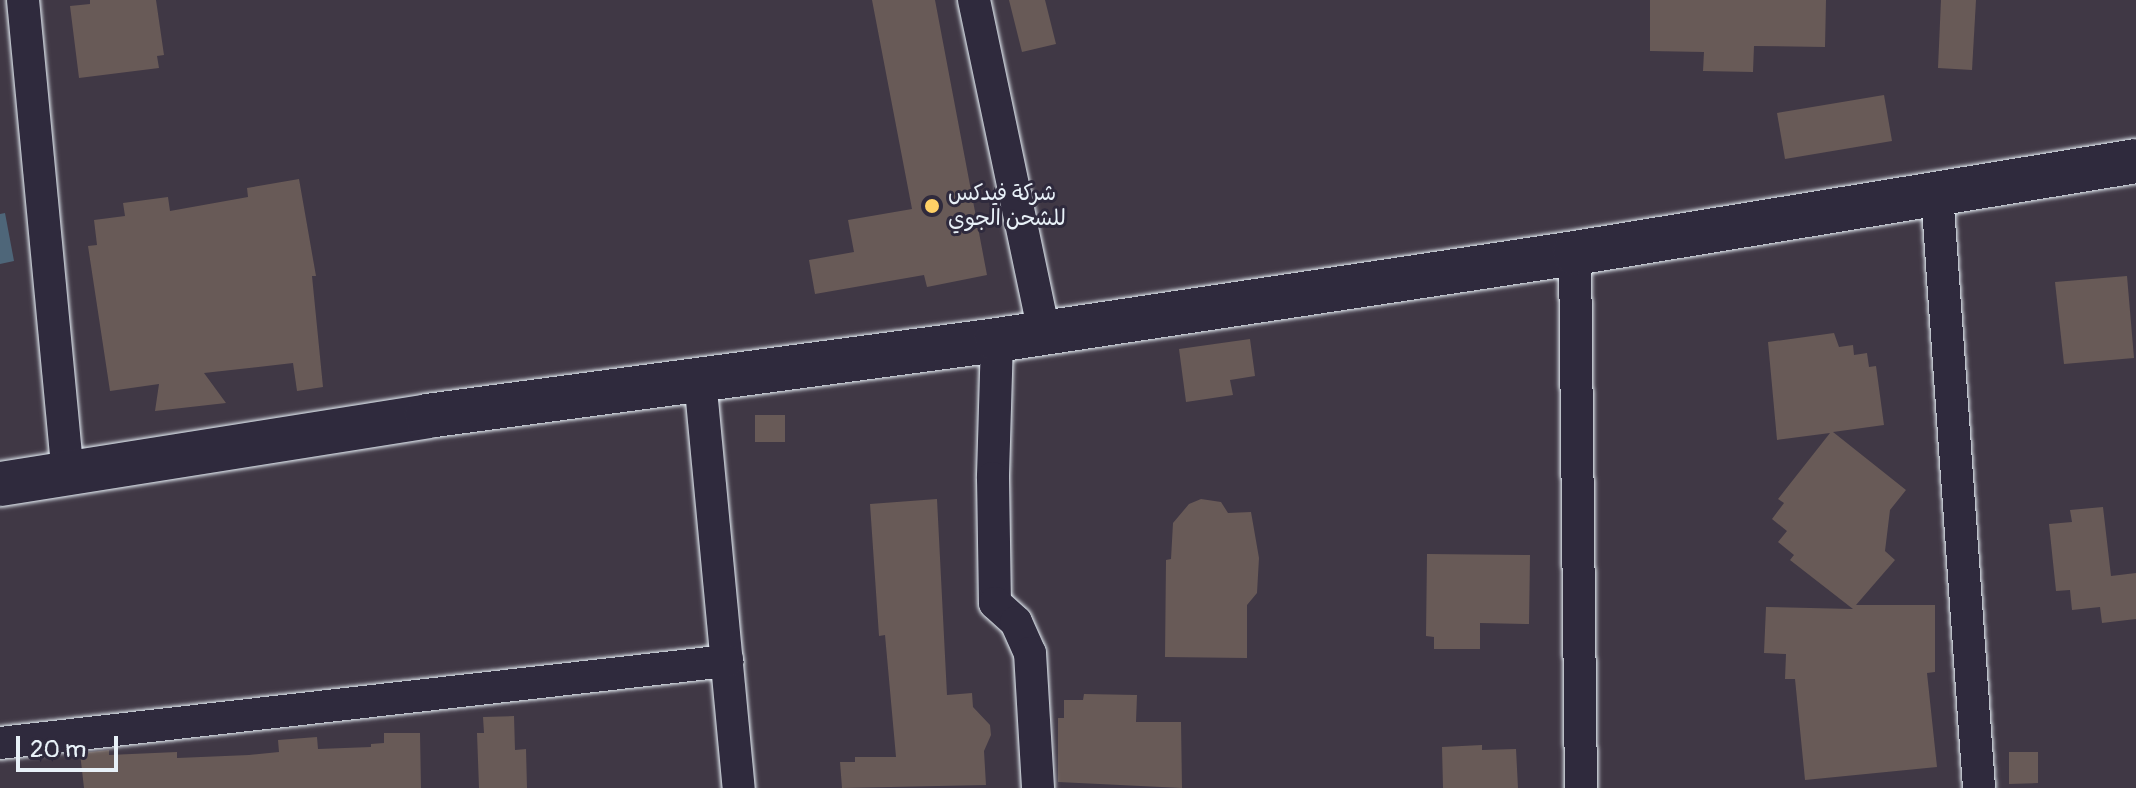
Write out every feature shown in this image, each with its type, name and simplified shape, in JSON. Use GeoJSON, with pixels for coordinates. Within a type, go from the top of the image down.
{"type":"FeatureCollection","features":[{"type":"Feature","properties":{"kind":"street"},"geometry":{"type":"LineString","coordinates":[[23,0],[68,473]]}},
{"type":"Feature","properties":{"kind":"street"},"geometry":{"type":"LineString","coordinates":[[974,0],[1044,331]]}},
{"type":"Feature","properties":{"kind":"street"},"geometry":{"type":"LineString","coordinates":[[0,484],[427,416],[997,340],[1575,253],[2136,161]]}},
{"type":"Feature","properties":{"kind":"street"},"geometry":{"type":"LineString","coordinates":[[1937,193],[1979,788]]}},
{"type":"Feature","properties":{"kind":"street"},"geometry":{"type":"LineString","coordinates":[[1575,253],[1581,788]]}},
{"type":"Feature","properties":{"kind":"street"},"geometry":{"type":"LineString","coordinates":[[997,340],[993,478],[995,603],[1016,622],[1030,653],[1038,788]]}},
{"type":"Feature","properties":{"kind":"street"},"geometry":{"type":"LineString","coordinates":[[700,379],[739,788]]}},
{"type":"Feature","properties":{"kind":"street"},"geometry":{"type":"LineString","coordinates":[[0,743],[727,661]]}},
{"type":"Feature","properties":{"kind":"water"},"geometry":{"type":"Polygon","coordinates":[[[5,213],[14,261],[0,264],[0,214],[5,213]]]}},
{"type":"Feature","properties":{"kind":"building"},"geometry":{"type":"Polygon","coordinates":[[[90,0],[156,0],[164,55],[157,56],[159,68],[79,78],[70,6],[90,4],[90,0]]]}},
{"type":"Feature","properties":{"kind":"building"},"geometry":{"type":"Polygon","coordinates":[[[872,0],[935,0],[987,275],[927,287],[924,275],[815,294],[809,260],[854,252],[848,220],[912,209],[872,0]]]}},
{"type":"Feature","properties":{"kind":"building"},"geometry":{"type":"Polygon","coordinates":[[[1009,0],[1045,0],[1056,44],[1022,52],[1009,0]]]}},
{"type":"Feature","properties":{"kind":"building"},"geometry":{"type":"Polygon","coordinates":[[[1650,0],[1826,0],[1825,47],[1754,46],[1753,72],[1703,71],[1704,52],[1650,51],[1650,0]]]}},
{"type":"Feature","properties":{"kind":"building"},"geometry":{"type":"Polygon","coordinates":[[[1941,0],[1976,0],[1972,70],[1938,68],[1941,0]]]}},
{"type":"Feature","properties":{"kind":"building"},"geometry":{"type":"Polygon","coordinates":[[[1884,95],[1892,141],[1785,159],[1777,113],[1884,95]]]}},
{"type":"Feature","properties":{"kind":"building"},"geometry":{"type":"Polygon","coordinates":[[[299,179],[316,276],[312,276],[323,387],[297,391],[293,363],[204,373],[226,403],[155,411],[159,384],[110,391],[88,246],[97,245],[94,220],[125,216],[123,203],[168,197],[170,211],[248,197],[247,188],[299,179]]]}},
{"type":"Feature","properties":{"kind":"building"},"geometry":{"type":"Polygon","coordinates":[[[2127,276],[2134,358],[2064,364],[2055,282],[2127,276]]]}},
{"type":"Feature","properties":{"kind":"building"},"geometry":{"type":"Polygon","coordinates":[[[1834,333],[1839,347],[1853,345],[1854,355],[1867,353],[1869,367],[1876,366],[1884,425],[1833,432],[1906,490],[1890,510],[1885,551],[1895,560],[1856,605],[1935,605],[1935,672],[1927,673],[1937,767],[1805,780],[1795,679],[1785,679],[1786,654],[1764,653],[1766,607],[1853,609],[1790,560],[1794,555],[1778,542],[1787,531],[1772,519],[1784,503],[1778,499],[1830,433],[1777,440],[1768,342],[1834,333]]]}},
{"type":"Feature","properties":{"kind":"building"},"geometry":{"type":"Polygon","coordinates":[[[1250,339],[1255,376],[1230,380],[1233,395],[1186,402],[1179,349],[1250,339]]]}},
{"type":"Feature","properties":{"kind":"building"},"geometry":{"type":"Polygon","coordinates":[[[755,415],[785,415],[785,442],[755,442],[755,415]]]}},
{"type":"Feature","properties":{"kind":"building"},"geometry":{"type":"Polygon","coordinates":[[[937,499],[947,695],[972,693],[973,707],[990,725],[991,735],[984,751],[986,785],[842,788],[840,762],[855,762],[855,757],[896,757],[885,635],[879,636],[870,504],[937,499]]]}},
{"type":"Feature","properties":{"kind":"building"},"geometry":{"type":"Polygon","coordinates":[[[1201,499],[1221,502],[1228,513],[1251,512],[1259,558],[1257,593],[1247,605],[1247,658],[1165,657],[1166,560],[1171,559],[1173,523],[1189,504],[1201,499]]]}},
{"type":"Feature","properties":{"kind":"building"},"geometry":{"type":"Polygon","coordinates":[[[2103,507],[2111,576],[2136,573],[2136,619],[2102,623],[2100,607],[2072,610],[2070,590],[2056,591],[2049,524],[2072,522],[2070,510],[2103,507]]]}},
{"type":"Feature","properties":{"kind":"building"},"geometry":{"type":"Polygon","coordinates":[[[1427,554],[1530,555],[1529,624],[1480,623],[1480,649],[1434,649],[1434,637],[1426,636],[1427,554]]]}},
{"type":"Feature","properties":{"kind":"building"},"geometry":{"type":"Polygon","coordinates":[[[1084,694],[1137,695],[1136,722],[1181,722],[1182,788],[1058,782],[1058,718],[1064,718],[1064,700],[1083,700],[1084,694]]]}},
{"type":"Feature","properties":{"kind":"building"},"geometry":{"type":"Polygon","coordinates":[[[514,716],[515,750],[526,749],[527,788],[479,788],[477,733],[484,733],[483,717],[514,716]]]}},
{"type":"Feature","properties":{"kind":"building"},"geometry":{"type":"Polygon","coordinates":[[[384,733],[420,733],[421,788],[84,788],[80,753],[109,750],[109,755],[177,752],[177,758],[249,755],[279,752],[278,740],[317,737],[318,749],[371,747],[371,744],[384,743],[384,733]]]}},
{"type":"Feature","properties":{"kind":"building"},"geometry":{"type":"Polygon","coordinates":[[[1482,745],[1482,750],[1516,749],[1518,788],[1443,788],[1442,747],[1482,745]]]}},
{"type":"Feature","properties":{"kind":"building"},"geometry":{"type":"Polygon","coordinates":[[[2009,752],[2038,752],[2038,783],[2009,784],[2009,752]]]}},
{"type":"Feature","properties":{"kind":"place","name":"شركة فيدكس للشحن الجوي"},"geometry":{"type":"Point","coordinates":[932,206]}}]}
